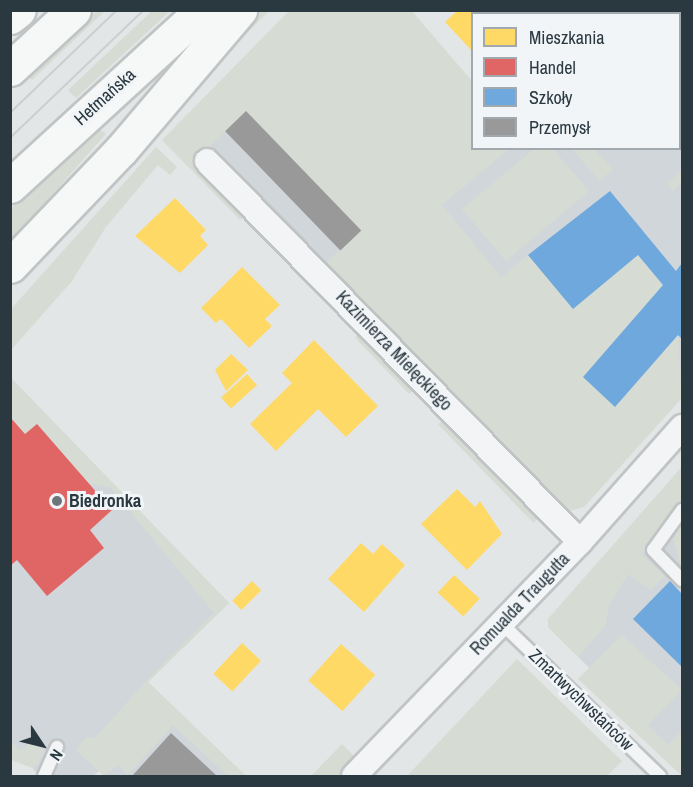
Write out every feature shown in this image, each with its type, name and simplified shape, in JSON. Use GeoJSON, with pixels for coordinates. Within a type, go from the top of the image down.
{"type":"FeatureCollection","features":[{"type":"Feature","properties":{"kind":"main road"},"geometry":{"type":"LineString","coordinates":[[10,17],[19,10]]}},
{"type":"Feature","properties":{"kind":"main road"},"geometry":{"type":"LineString","coordinates":[[10,69],[74,10]]}},
{"type":"Feature","properties":{"kind":"main road","name":"Hetmańska"},"geometry":{"type":"LineString","coordinates":[[10,186],[202,10]]}},
{"type":"Feature","properties":{"kind":"main road"},"geometry":{"type":"LineString","coordinates":[[10,266],[121,150],[240,10]]}},
{"type":"Feature","properties":{"kind":"street","name":"Kazimierza Mielęckiego"},"geometry":{"type":"LineString","coordinates":[[207,161],[580,542]]}},
{"type":"Feature","properties":{"kind":"street","name":"Romualda Traugutta"},"geometry":{"type":"LineString","coordinates":[[354,777],[580,542],[682,427]]}},
{"type":"Feature","properties":{"kind":"lane"},"geometry":{"type":"LineString","coordinates":[[682,510],[653,550],[682,580]]}},
{"type":"Feature","properties":{"kind":"lane","name":"Zmartwychwstańców"},"geometry":{"type":"LineString","coordinates":[[501,623],[660,777]]}},
{"type":"Feature","properties":{"kind":"lane"},"geometry":{"type":"LineString","coordinates":[[44,777],[57,747]]}},
{"type":"Feature","properties":{"kind":"shaded area"},"geometry":{"type":"Polygon","coordinates":[[[153,10],[170,11],[76,98],[68,90],[153,10]]]}},
{"type":"Feature","properties":{"kind":"shaded area"},"geometry":{"type":"Polygon","coordinates":[[[682,10],[681,14],[609,11],[682,10]]]}},
{"type":"Feature","properties":{"kind":"shaded area"},"geometry":{"type":"Polygon","coordinates":[[[97,11],[105,11],[32,80],[27,76],[97,11]]]}},
{"type":"Feature","properties":{"kind":"shaded area"},"geometry":{"type":"Polygon","coordinates":[[[257,11],[269,11],[194,86],[210,60],[257,11]]]}},
{"type":"Feature","properties":{"kind":"shaded area"},"geometry":{"type":"Polygon","coordinates":[[[289,11],[412,11],[471,80],[471,150],[508,150],[442,205],[501,277],[528,255],[573,309],[638,255],[663,285],[583,377],[615,407],[678,335],[682,398],[584,507],[566,512],[324,265],[359,231],[246,112],[194,162],[246,215],[240,220],[162,140],[289,11]]]}},
{"type":"Feature","properties":{"kind":"shaded area"},"geometry":{"type":"Polygon","coordinates":[[[682,11],[682,386],[575,487],[371,257],[486,150],[681,150],[682,11]]]}},
{"type":"Feature","properties":{"kind":"shaded area"},"geometry":{"type":"Polygon","coordinates":[[[682,32],[682,118],[681,116],[682,32]]]}},
{"type":"Feature","properties":{"kind":"shaded area"},"geometry":{"type":"Polygon","coordinates":[[[246,111],[361,230],[325,266],[209,146],[246,111]]]}},
{"type":"Feature","properties":{"kind":"shaded area"},"geometry":{"type":"Polygon","coordinates":[[[99,128],[106,134],[11,241],[11,208],[99,128]]]}},
{"type":"Feature","properties":{"kind":"shaded area"},"geometry":{"type":"Polygon","coordinates":[[[156,147],[177,167],[170,175],[158,165],[106,227],[72,281],[11,350],[11,309],[156,147]]]}},
{"type":"Feature","properties":{"kind":"shaded area"},"geometry":{"type":"Polygon","coordinates":[[[533,150],[554,150],[589,191],[506,261],[462,209],[533,150]]]}},
{"type":"Feature","properties":{"kind":"shaded area"},"geometry":{"type":"Polygon","coordinates":[[[573,150],[595,150],[613,169],[600,181],[573,150]]]}},
{"type":"Feature","properties":{"kind":"shaded area"},"geometry":{"type":"Polygon","coordinates":[[[682,169],[682,182],[673,191],[667,184],[682,169]]]}},
{"type":"Feature","properties":{"kind":"shaded area"},"geometry":{"type":"Polygon","coordinates":[[[360,333],[414,389],[409,394],[355,338],[360,333]]]}},
{"type":"Feature","properties":{"kind":"shaded area"},"geometry":{"type":"Polygon","coordinates":[[[10,377],[229,603],[148,682],[246,776],[104,776],[99,771],[93,776],[39,776],[11,741],[10,377]]]}},
{"type":"Feature","properties":{"kind":"shaded area"},"geometry":{"type":"Polygon","coordinates":[[[10,377],[229,603],[148,682],[246,776],[228,776],[173,725],[128,775],[118,765],[104,776],[76,750],[86,737],[95,738],[147,680],[214,613],[110,487],[88,484],[38,424],[25,434],[11,417],[10,377]]]}},
{"type":"Feature","properties":{"kind":"shaded area"},"geometry":{"type":"Polygon","coordinates":[[[444,419],[539,518],[533,523],[438,425],[444,419]]]}},
{"type":"Feature","properties":{"kind":"shaded area"},"geometry":{"type":"Polygon","coordinates":[[[682,467],[682,760],[548,627],[548,619],[682,467]]]}},
{"type":"Feature","properties":{"kind":"shaded area"},"geometry":{"type":"Polygon","coordinates":[[[682,467],[682,497],[641,554],[665,576],[651,590],[628,574],[609,606],[605,626],[578,657],[548,627],[548,619],[682,467]]]}},
{"type":"Feature","properties":{"kind":"shaded area"},"geometry":{"type":"Polygon","coordinates":[[[682,523],[682,570],[673,539],[682,523]]]}},
{"type":"Feature","properties":{"kind":"shaded area"},"geometry":{"type":"Polygon","coordinates":[[[622,635],[682,690],[648,725],[668,746],[682,731],[682,776],[578,679],[622,635]]]}},
{"type":"Feature","properties":{"kind":"shaded area"},"geometry":{"type":"Polygon","coordinates":[[[517,659],[622,761],[607,776],[407,776],[517,659]]]}},
{"type":"Feature","properties":{"kind":"shaded area"},"geometry":{"type":"Polygon","coordinates":[[[37,737],[44,751],[38,764],[32,768],[11,760],[11,741],[20,751],[37,737]]]}},
{"type":"Feature","properties":{"kind":"shaded area"},"geometry":{"type":"Polygon","coordinates":[[[342,744],[355,757],[338,776],[311,776],[342,744]]]}},
{"type":"Feature","properties":{"kind":"building: Mieszkania"},"geometry":{"type":"Polygon","coordinates":[[[458,10],[526,10],[471,12],[471,50],[445,22],[458,10]]]}},
{"type":"Feature","properties":{"kind":"building: Mieszkania"},"geometry":{"type":"Polygon","coordinates":[[[175,198],[206,230],[200,236],[208,245],[180,273],[135,236],[175,198]]]}},
{"type":"Feature","properties":{"kind":"building: Mieszkania"},"geometry":{"type":"Polygon","coordinates":[[[242,267],[280,305],[265,319],[272,326],[249,348],[221,319],[216,323],[201,308],[242,267]]]}},
{"type":"Feature","properties":{"kind":"building: Mieszkania"},"geometry":{"type":"Polygon","coordinates":[[[314,340],[378,406],[346,437],[318,409],[276,451],[250,424],[292,383],[282,373],[314,340]]]}},
{"type":"Feature","properties":{"kind":"building: Mieszkania"},"geometry":{"type":"Polygon","coordinates":[[[231,354],[248,370],[226,391],[215,370],[231,354]]]}},
{"type":"Feature","properties":{"kind":"building: Mieszkania"},"geometry":{"type":"Polygon","coordinates":[[[247,374],[257,385],[231,409],[221,397],[247,374]]]}},
{"type":"Feature","properties":{"kind":"building: Mieszkania"},"geometry":{"type":"Polygon","coordinates":[[[457,489],[475,507],[480,501],[502,534],[467,570],[421,524],[457,489]]]}},
{"type":"Feature","properties":{"kind":"building: Mieszkania"},"geometry":{"type":"Polygon","coordinates":[[[361,543],[373,554],[382,544],[405,565],[364,612],[328,579],[361,543]]]}},
{"type":"Feature","properties":{"kind":"building: Mieszkania"},"geometry":{"type":"Polygon","coordinates":[[[454,575],[480,599],[463,616],[438,593],[454,575]]]}},
{"type":"Feature","properties":{"kind":"building: Mieszkania"},"geometry":{"type":"Polygon","coordinates":[[[252,581],[261,590],[241,610],[232,601],[252,581]]]}},
{"type":"Feature","properties":{"kind":"building: Mieszkania"},"geometry":{"type":"Polygon","coordinates":[[[242,643],[261,661],[232,691],[213,674],[242,643]]]}},
{"type":"Feature","properties":{"kind":"building: Mieszkania"},"geometry":{"type":"Polygon","coordinates":[[[341,644],[375,675],[342,711],[308,680],[341,644]]]}},
{"type":"Feature","properties":{"kind":"building: Handel","name":"Biedronka"},"geometry":{"type":"Polygon","coordinates":[[[10,417],[25,434],[37,424],[112,510],[90,530],[104,548],[47,596],[17,560],[10,566],[10,417]]]}},
{"type":"Feature","properties":{"kind":"building: Szkoły"},"geometry":{"type":"Polygon","coordinates":[[[610,191],[676,271],[682,263],[682,339],[678,335],[615,407],[583,377],[663,285],[638,255],[573,309],[528,255],[610,191]]]}},
{"type":"Feature","properties":{"kind":"building: Szkoły"},"geometry":{"type":"Polygon","coordinates":[[[670,581],[682,594],[682,667],[633,619],[670,581]]]}},
{"type":"Feature","properties":{"kind":"building: Przemysł"},"geometry":{"type":"Polygon","coordinates":[[[594,10],[609,10],[610,12],[592,12],[594,10]]]}},
{"type":"Feature","properties":{"kind":"building: Przemysł"},"geometry":{"type":"Polygon","coordinates":[[[246,111],[361,230],[340,251],[225,131],[246,111]]]}},
{"type":"Feature","properties":{"kind":"building: Przemysł"},"geometry":{"type":"Polygon","coordinates":[[[171,733],[217,776],[133,775],[171,733]]]}},
{"type":"Feature","properties":{"kind":"tram line"},"geometry":{"type":"LineString","coordinates":[[10,113],[117,10]]}},
{"type":"Feature","properties":{"kind":"tram line"},"geometry":{"type":"LineString","coordinates":[[10,138],[144,10]]}},
{"type":"Feature","properties":{"kind":"place","name":"Biedronka"},"geometry":{"type":"Point","coordinates":[57,501]}}]}
